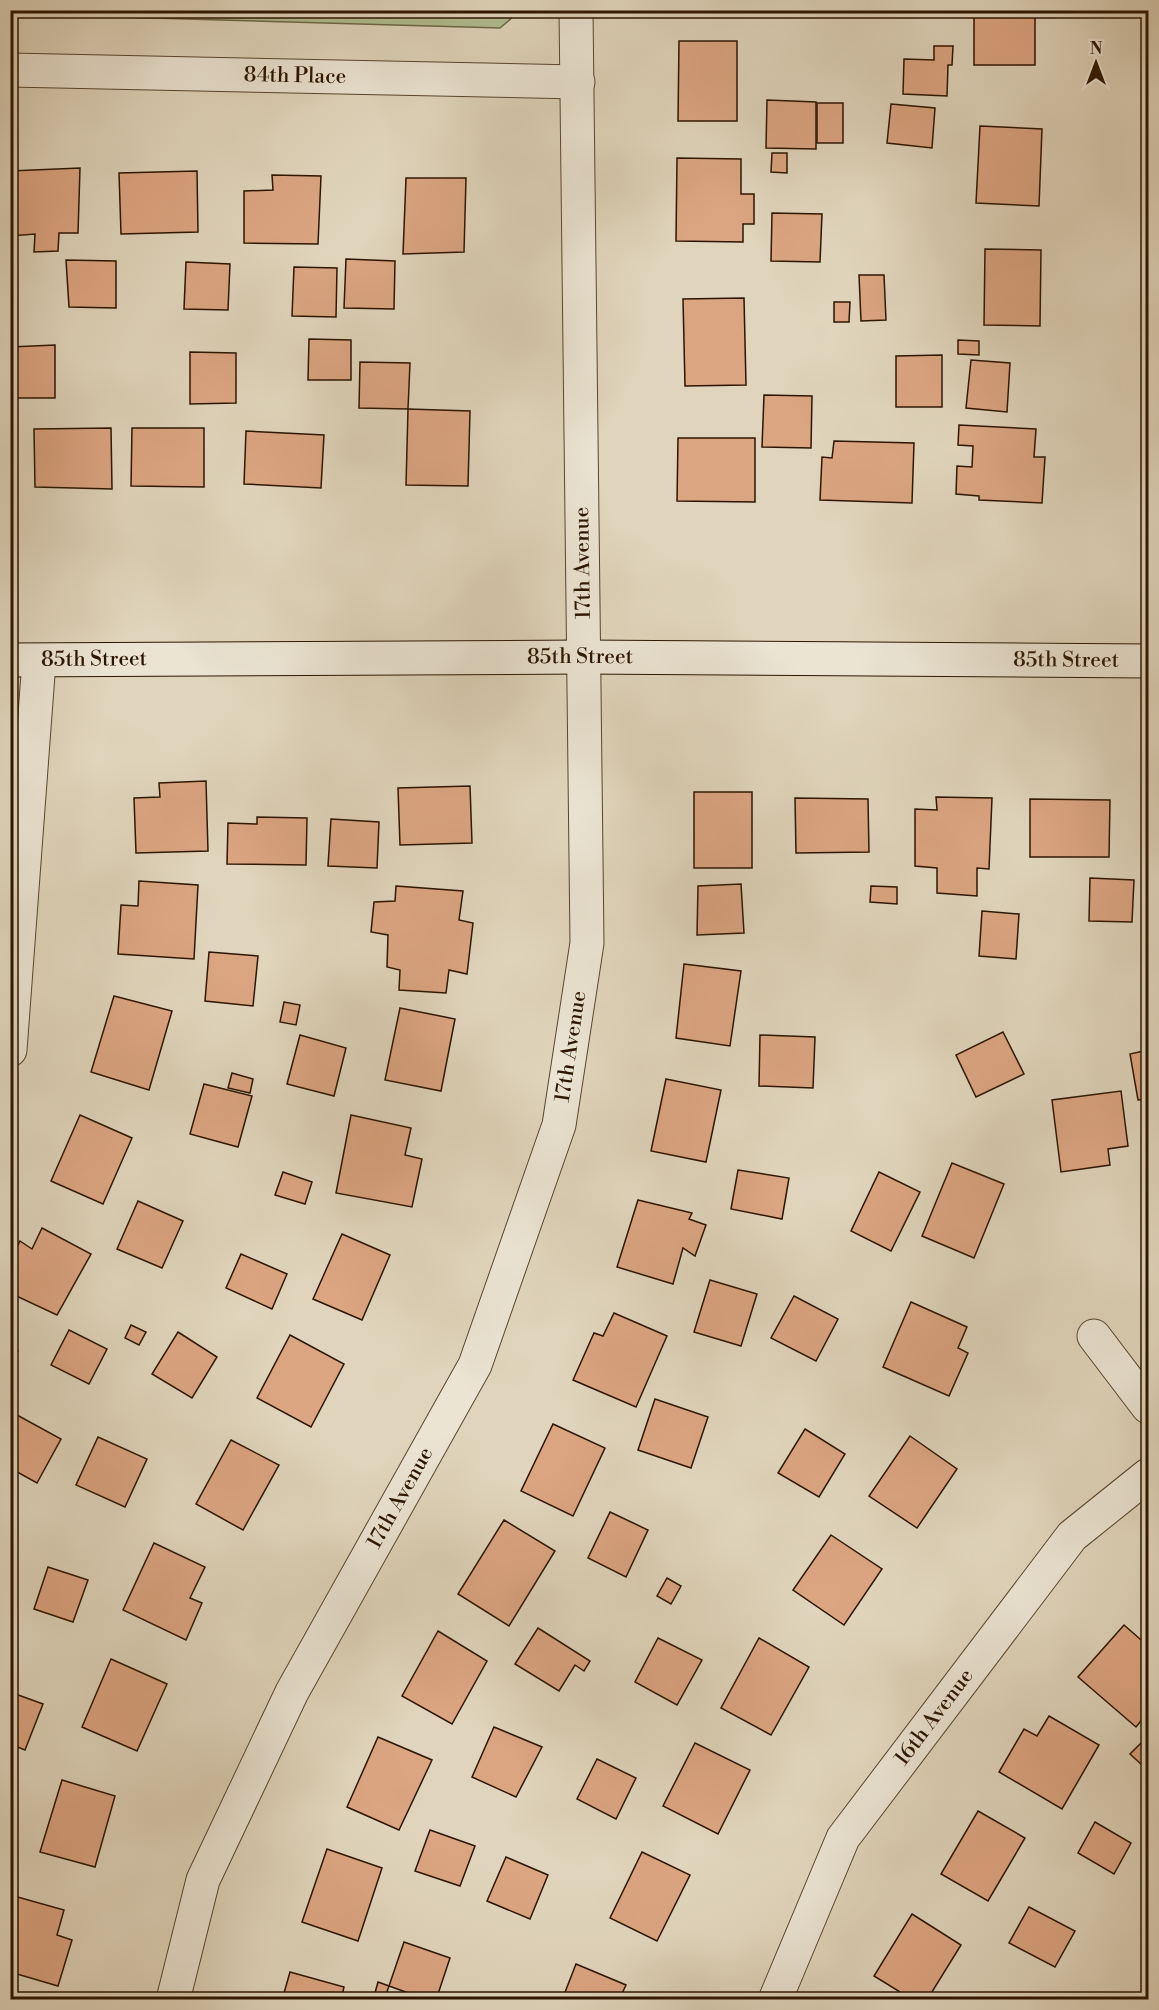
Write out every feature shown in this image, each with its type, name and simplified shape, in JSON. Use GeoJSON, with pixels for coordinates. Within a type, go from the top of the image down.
{"type":"FeatureCollection","features":[{"type":"Feature","properties":{"kind":"street","name":"17th Avenue"},"geometry":{"type":"LineString","coordinates":[[173,2000],[203,1880],[292,1692],[475,1365],[559,1125],[587,944],[576,10]]}},
{"type":"Feature","properties":{"kind":"street","name":"84th Place"},"geometry":{"type":"LineString","coordinates":[[10,70],[578,82]]}},
{"type":"Feature","properties":{"kind":"street","name":"85th Street"},"geometry":{"type":"LineString","coordinates":[[25,661],[583,657],[1149,661]]}},
{"type":"Feature","properties":{"kind":"street"},"geometry":{"type":"LineString","coordinates":[[10,1050],[25,661]]}},
{"type":"Feature","properties":{"kind":"street"},"geometry":{"type":"LineString","coordinates":[[1094,1336],[1149,1407]]}},
{"type":"Feature","properties":{"kind":"street","name":"16th Avenue"},"geometry":{"type":"LineString","coordinates":[[775,2000],[843,1838],[1072,1536],[1149,1475]]}},
{"type":"Feature","properties":{"kind":"green space"},"geometry":{"type":"Polygon","coordinates":[[[11,10],[520,11],[500,28],[11,14],[11,10]]]}},
{"type":"Feature","properties":{"kind":"building"},"geometry":{"type":"Polygon","coordinates":[[[676,10],[740,10],[740,15],[677,17],[676,10]]]}},
{"type":"Feature","properties":{"kind":"building"},"geometry":{"type":"Polygon","coordinates":[[[974,10],[1035,10],[1035,65],[974,65],[974,10]]]}},
{"type":"Feature","properties":{"kind":"building"},"geometry":{"type":"Polygon","coordinates":[[[679,41],[737,41],[737,121],[678,121],[679,41]]]}},
{"type":"Feature","properties":{"kind":"building"},"geometry":{"type":"Polygon","coordinates":[[[934,46],[953,46],[952,65],[948,65],[947,96],[903,94],[904,59],[934,60],[934,46]]]}},
{"type":"Feature","properties":{"kind":"building"},"geometry":{"type":"Polygon","coordinates":[[[767,100],[816,102],[816,149],[766,148],[767,100]]]}},
{"type":"Feature","properties":{"kind":"building"},"geometry":{"type":"Polygon","coordinates":[[[817,103],[843,103],[843,143],[817,143],[817,103]]]}},
{"type":"Feature","properties":{"kind":"building"},"geometry":{"type":"Polygon","coordinates":[[[891,104],[935,108],[932,148],[887,143],[891,104]]]}},
{"type":"Feature","properties":{"kind":"building"},"geometry":{"type":"Polygon","coordinates":[[[980,126],[1042,129],[1039,206],[976,203],[980,126]]]}},
{"type":"Feature","properties":{"kind":"building"},"geometry":{"type":"Polygon","coordinates":[[[772,153],[787,153],[787,173],[771,172],[772,153]]]}},
{"type":"Feature","properties":{"kind":"building"},"geometry":{"type":"Polygon","coordinates":[[[677,158],[741,159],[741,194],[754,194],[754,224],[743,224],[743,242],[676,241],[677,158]]]}},
{"type":"Feature","properties":{"kind":"building"},"geometry":{"type":"Polygon","coordinates":[[[80,168],[78,233],[59,233],[58,251],[34,252],[35,234],[10,236],[10,171],[80,168]]]}},
{"type":"Feature","properties":{"kind":"building"},"geometry":{"type":"Polygon","coordinates":[[[197,171],[198,232],[121,234],[119,173],[197,171]]]}},
{"type":"Feature","properties":{"kind":"building"},"geometry":{"type":"Polygon","coordinates":[[[272,175],[321,176],[318,244],[244,243],[244,191],[273,190],[272,175]]]}},
{"type":"Feature","properties":{"kind":"building"},"geometry":{"type":"Polygon","coordinates":[[[406,178],[466,178],[464,252],[403,254],[406,178]]]}},
{"type":"Feature","properties":{"kind":"building"},"geometry":{"type":"Polygon","coordinates":[[[772,213],[822,214],[820,262],[771,261],[772,213]]]}},
{"type":"Feature","properties":{"kind":"building"},"geometry":{"type":"Polygon","coordinates":[[[985,249],[1041,250],[1040,326],[984,325],[985,249]]]}},
{"type":"Feature","properties":{"kind":"building"},"geometry":{"type":"Polygon","coordinates":[[[346,259],[395,261],[394,309],[344,308],[346,259]]]}},
{"type":"Feature","properties":{"kind":"building"},"geometry":{"type":"Polygon","coordinates":[[[66,260],[116,261],[116,308],[69,307],[66,260]]]}},
{"type":"Feature","properties":{"kind":"building"},"geometry":{"type":"Polygon","coordinates":[[[186,262],[230,264],[228,310],[184,309],[186,262]]]}},
{"type":"Feature","properties":{"kind":"building"},"geometry":{"type":"Polygon","coordinates":[[[294,267],[337,268],[336,317],[292,316],[294,267]]]}},
{"type":"Feature","properties":{"kind":"building"},"geometry":{"type":"Polygon","coordinates":[[[859,275],[884,275],[886,320],[861,321],[859,275]]]}},
{"type":"Feature","properties":{"kind":"building"},"geometry":{"type":"Polygon","coordinates":[[[744,298],[746,385],[685,386],[683,299],[744,298]]]}},
{"type":"Feature","properties":{"kind":"building"},"geometry":{"type":"Polygon","coordinates":[[[834,302],[850,302],[849,322],[834,322],[834,302]]]}},
{"type":"Feature","properties":{"kind":"building"},"geometry":{"type":"Polygon","coordinates":[[[309,339],[351,340],[351,380],[308,380],[309,339]]]}},
{"type":"Feature","properties":{"kind":"building"},"geometry":{"type":"Polygon","coordinates":[[[958,340],[979,341],[979,355],[958,354],[958,340]]]}},
{"type":"Feature","properties":{"kind":"building"},"geometry":{"type":"Polygon","coordinates":[[[55,345],[55,398],[10,398],[10,347],[55,345]]]}},
{"type":"Feature","properties":{"kind":"building"},"geometry":{"type":"Polygon","coordinates":[[[190,352],[236,353],[236,403],[190,404],[190,352]]]}},
{"type":"Feature","properties":{"kind":"building"},"geometry":{"type":"Polygon","coordinates":[[[942,355],[942,407],[896,407],[896,356],[942,355]]]}},
{"type":"Feature","properties":{"kind":"building"},"geometry":{"type":"Polygon","coordinates":[[[971,360],[1010,363],[1007,412],[966,408],[971,360]]]}},
{"type":"Feature","properties":{"kind":"building"},"geometry":{"type":"Polygon","coordinates":[[[360,362],[410,363],[408,409],[359,408],[360,362]]]}},
{"type":"Feature","properties":{"kind":"building"},"geometry":{"type":"Polygon","coordinates":[[[764,395],[812,396],[811,448],[762,447],[764,395]]]}},
{"type":"Feature","properties":{"kind":"building"},"geometry":{"type":"Polygon","coordinates":[[[408,409],[470,411],[468,486],[406,485],[408,409]]]}},
{"type":"Feature","properties":{"kind":"building"},"geometry":{"type":"Polygon","coordinates":[[[959,425],[1036,429],[1034,457],[1045,457],[1042,503],[979,500],[979,496],[956,494],[957,466],[972,467],[973,446],[958,445],[959,425]]]}},
{"type":"Feature","properties":{"kind":"building"},"geometry":{"type":"Polygon","coordinates":[[[111,428],[112,489],[35,487],[34,429],[111,428]]]}},
{"type":"Feature","properties":{"kind":"building"},"geometry":{"type":"Polygon","coordinates":[[[132,428],[204,428],[204,487],[131,486],[132,428]]]}},
{"type":"Feature","properties":{"kind":"building"},"geometry":{"type":"Polygon","coordinates":[[[246,431],[324,435],[321,488],[244,484],[246,431]]]}},
{"type":"Feature","properties":{"kind":"building"},"geometry":{"type":"Polygon","coordinates":[[[678,438],[755,438],[755,502],[677,501],[678,438]]]}},
{"type":"Feature","properties":{"kind":"building"},"geometry":{"type":"Polygon","coordinates":[[[834,441],[914,443],[912,503],[820,500],[822,457],[832,458],[834,441]]]}},
{"type":"Feature","properties":{"kind":"building"},"geometry":{"type":"Polygon","coordinates":[[[206,781],[208,851],[136,853],[134,798],[160,797],[159,783],[206,781]]]}},
{"type":"Feature","properties":{"kind":"building"},"geometry":{"type":"Polygon","coordinates":[[[470,786],[472,843],[400,845],[398,788],[470,786]]]}},
{"type":"Feature","properties":{"kind":"building"},"geometry":{"type":"Polygon","coordinates":[[[694,792],[752,792],[752,868],[694,868],[694,792]]]}},
{"type":"Feature","properties":{"kind":"building"},"geometry":{"type":"Polygon","coordinates":[[[936,797],[992,798],[989,869],[977,868],[977,896],[937,893],[937,868],[915,866],[915,809],[937,810],[936,797]]]}},
{"type":"Feature","properties":{"kind":"building"},"geometry":{"type":"Polygon","coordinates":[[[795,798],[868,799],[869,852],[796,853],[795,798]]]}},
{"type":"Feature","properties":{"kind":"building"},"geometry":{"type":"Polygon","coordinates":[[[1030,799],[1110,800],[1109,857],[1030,857],[1030,799]]]}},
{"type":"Feature","properties":{"kind":"building"},"geometry":{"type":"Polygon","coordinates":[[[257,817],[307,818],[306,865],[227,864],[228,823],[257,824],[257,817]]]}},
{"type":"Feature","properties":{"kind":"building"},"geometry":{"type":"Polygon","coordinates":[[[331,819],[379,822],[377,868],[328,866],[331,819]]]}},
{"type":"Feature","properties":{"kind":"building"},"geometry":{"type":"Polygon","coordinates":[[[1090,878],[1134,880],[1132,922],[1089,921],[1090,878]]]}},
{"type":"Feature","properties":{"kind":"building"},"geometry":{"type":"Polygon","coordinates":[[[139,881],[198,885],[194,959],[118,954],[121,905],[138,906],[139,881]]]}},
{"type":"Feature","properties":{"kind":"building"},"geometry":{"type":"Polygon","coordinates":[[[741,884],[744,933],[697,935],[698,886],[741,884]]]}},
{"type":"Feature","properties":{"kind":"building"},"geometry":{"type":"Polygon","coordinates":[[[396,886],[463,891],[459,920],[473,923],[467,974],[449,970],[446,993],[399,990],[400,970],[387,967],[388,935],[371,932],[374,902],[395,901],[396,886]]]}},
{"type":"Feature","properties":{"kind":"building"},"geometry":{"type":"Polygon","coordinates":[[[871,886],[897,887],[897,904],[870,902],[871,886]]]}},
{"type":"Feature","properties":{"kind":"building"},"geometry":{"type":"Polygon","coordinates":[[[1144,890],[1148,890],[1148,911],[1144,911],[1144,890]]]}},
{"type":"Feature","properties":{"kind":"building"},"geometry":{"type":"Polygon","coordinates":[[[982,911],[1019,914],[1016,959],[979,956],[982,911]]]}},
{"type":"Feature","properties":{"kind":"building"},"geometry":{"type":"Polygon","coordinates":[[[209,952],[258,956],[253,1006],[205,1001],[209,952]]]}},
{"type":"Feature","properties":{"kind":"building"},"geometry":{"type":"Polygon","coordinates":[[[684,964],[741,971],[730,1046],[676,1038],[684,964]]]}},
{"type":"Feature","properties":{"kind":"building"},"geometry":{"type":"Polygon","coordinates":[[[114,996],[172,1011],[149,1090],[91,1072],[114,996]]]}},
{"type":"Feature","properties":{"kind":"building"},"geometry":{"type":"Polygon","coordinates":[[[284,1002],[300,1005],[296,1025],[280,1022],[284,1002]]]}},
{"type":"Feature","properties":{"kind":"building"},"geometry":{"type":"Polygon","coordinates":[[[400,1008],[455,1019],[441,1091],[385,1080],[400,1008]]]}},
{"type":"Feature","properties":{"kind":"building"},"geometry":{"type":"Polygon","coordinates":[[[1003,1032],[1024,1074],[976,1097],[956,1055],[1003,1032]]]}},
{"type":"Feature","properties":{"kind":"building"},"geometry":{"type":"Polygon","coordinates":[[[300,1035],[346,1048],[334,1096],[287,1084],[300,1035]]]}},
{"type":"Feature","properties":{"kind":"building"},"geometry":{"type":"Polygon","coordinates":[[[760,1035],[815,1037],[813,1088],[759,1086],[760,1035]]]}},
{"type":"Feature","properties":{"kind":"building"},"geometry":{"type":"Polygon","coordinates":[[[1148,1050],[1148,1099],[1138,1100],[1130,1054],[1148,1050]]]}},
{"type":"Feature","properties":{"kind":"building"},"geometry":{"type":"Polygon","coordinates":[[[232,1073],[253,1079],[250,1093],[228,1088],[232,1073]]]}},
{"type":"Feature","properties":{"kind":"building"},"geometry":{"type":"Polygon","coordinates":[[[666,1079],[721,1090],[706,1162],[651,1151],[666,1079]]]}},
{"type":"Feature","properties":{"kind":"building"},"geometry":{"type":"Polygon","coordinates":[[[204,1084],[252,1096],[238,1147],[190,1134],[204,1084]]]}},
{"type":"Feature","properties":{"kind":"building"},"geometry":{"type":"Polygon","coordinates":[[[1121,1091],[1128,1146],[1108,1149],[1110,1165],[1061,1172],[1052,1100],[1121,1091]]]}},
{"type":"Feature","properties":{"kind":"building"},"geometry":{"type":"Polygon","coordinates":[[[80,1115],[132,1138],[103,1204],[51,1181],[80,1115]]]}},
{"type":"Feature","properties":{"kind":"building"},"geometry":{"type":"Polygon","coordinates":[[[351,1115],[411,1128],[405,1155],[422,1159],[412,1207],[336,1193],[351,1115]]]}},
{"type":"Feature","properties":{"kind":"building"},"geometry":{"type":"Polygon","coordinates":[[[952,1163],[1004,1184],[974,1258],[922,1236],[952,1163]]]}},
{"type":"Feature","properties":{"kind":"building"},"geometry":{"type":"Polygon","coordinates":[[[738,1170],[789,1178],[782,1219],[731,1209],[738,1170]]]}},
{"type":"Feature","properties":{"kind":"building"},"geometry":{"type":"Polygon","coordinates":[[[283,1172],[312,1182],[305,1204],[275,1195],[283,1172]]]}},
{"type":"Feature","properties":{"kind":"building"},"geometry":{"type":"Polygon","coordinates":[[[879,1172],[920,1192],[891,1251],[851,1231],[879,1172]]]}},
{"type":"Feature","properties":{"kind":"building"},"geometry":{"type":"Polygon","coordinates":[[[638,1200],[692,1213],[689,1219],[706,1225],[695,1256],[683,1248],[673,1284],[617,1267],[638,1200]]]}},
{"type":"Feature","properties":{"kind":"building"},"geometry":{"type":"Polygon","coordinates":[[[138,1201],[183,1221],[162,1268],[117,1249],[138,1201]]]}},
{"type":"Feature","properties":{"kind":"building"},"geometry":{"type":"Polygon","coordinates":[[[42,1228],[91,1254],[57,1315],[10,1293],[10,1261],[20,1241],[32,1249],[42,1228]]]}},
{"type":"Feature","properties":{"kind":"building"},"geometry":{"type":"Polygon","coordinates":[[[342,1234],[390,1255],[362,1320],[313,1299],[342,1234]]]}},
{"type":"Feature","properties":{"kind":"building"},"geometry":{"type":"Polygon","coordinates":[[[241,1254],[287,1274],[272,1309],[226,1288],[241,1254]]]}},
{"type":"Feature","properties":{"kind":"building"},"geometry":{"type":"Polygon","coordinates":[[[710,1280],[757,1294],[741,1346],[694,1332],[710,1280]]]}},
{"type":"Feature","properties":{"kind":"building"},"geometry":{"type":"Polygon","coordinates":[[[794,1296],[838,1319],[816,1361],[771,1338],[794,1296]]]}},
{"type":"Feature","properties":{"kind":"building"},"geometry":{"type":"Polygon","coordinates":[[[911,1302],[967,1327],[958,1348],[968,1353],[949,1396],[883,1367],[911,1302]]]}},
{"type":"Feature","properties":{"kind":"building"},"geometry":{"type":"Polygon","coordinates":[[[614,1313],[667,1336],[636,1407],[573,1380],[594,1333],[603,1336],[614,1313]]]}},
{"type":"Feature","properties":{"kind":"building"},"geometry":{"type":"Polygon","coordinates":[[[131,1325],[146,1332],[139,1345],[125,1338],[131,1325]]]}},
{"type":"Feature","properties":{"kind":"building"},"geometry":{"type":"Polygon","coordinates":[[[69,1330],[107,1349],[89,1384],[51,1365],[69,1330]]]}},
{"type":"Feature","properties":{"kind":"building"},"geometry":{"type":"Polygon","coordinates":[[[178,1332],[217,1357],[192,1398],[152,1374],[178,1332]]]}},
{"type":"Feature","properties":{"kind":"building"},"geometry":{"type":"Polygon","coordinates":[[[290,1335],[344,1364],[311,1427],[257,1398],[290,1335]]]}},
{"type":"Feature","properties":{"kind":"building"},"geometry":{"type":"Polygon","coordinates":[[[10,1347],[18,1351],[10,1365],[10,1347]]]}},
{"type":"Feature","properties":{"kind":"building"},"geometry":{"type":"Polygon","coordinates":[[[655,1399],[708,1417],[691,1468],[638,1450],[655,1399]]]}},
{"type":"Feature","properties":{"kind":"building"},"geometry":{"type":"Polygon","coordinates":[[[17,1415],[61,1439],[37,1483],[10,1468],[10,1428],[17,1415]]]}},
{"type":"Feature","properties":{"kind":"building"},"geometry":{"type":"Polygon","coordinates":[[[553,1424],[605,1448],[573,1516],[521,1491],[553,1424]]]}},
{"type":"Feature","properties":{"kind":"building"},"geometry":{"type":"Polygon","coordinates":[[[805,1429],[845,1454],[819,1497],[778,1473],[805,1429]]]}},
{"type":"Feature","properties":{"kind":"building"},"geometry":{"type":"Polygon","coordinates":[[[910,1436],[957,1469],[917,1528],[869,1496],[910,1436]]]}},
{"type":"Feature","properties":{"kind":"building"},"geometry":{"type":"Polygon","coordinates":[[[98,1437],[147,1459],[125,1507],[76,1485],[98,1437]]]}},
{"type":"Feature","properties":{"kind":"building"},"geometry":{"type":"Polygon","coordinates":[[[231,1440],[279,1465],[243,1530],[196,1504],[231,1440]]]}},
{"type":"Feature","properties":{"kind":"building"},"geometry":{"type":"Polygon","coordinates":[[[610,1512],[648,1530],[626,1577],[588,1558],[610,1512]]]}},
{"type":"Feature","properties":{"kind":"building"},"geometry":{"type":"Polygon","coordinates":[[[504,1520],[555,1551],[509,1626],[458,1594],[504,1520]]]}},
{"type":"Feature","properties":{"kind":"building"},"geometry":{"type":"Polygon","coordinates":[[[831,1535],[882,1569],[844,1625],[793,1590],[831,1535]]]}},
{"type":"Feature","properties":{"kind":"building"},"geometry":{"type":"Polygon","coordinates":[[[154,1543],[205,1567],[190,1598],[202,1603],[186,1640],[123,1610],[154,1543]]]}},
{"type":"Feature","properties":{"kind":"building"},"geometry":{"type":"Polygon","coordinates":[[[48,1567],[88,1580],[73,1622],[34,1609],[48,1567]]]}},
{"type":"Feature","properties":{"kind":"building"},"geometry":{"type":"Polygon","coordinates":[[[667,1578],[681,1586],[671,1604],[657,1596],[667,1578]]]}},
{"type":"Feature","properties":{"kind":"building"},"geometry":{"type":"Polygon","coordinates":[[[1124,1625],[1148,1646],[1148,1683],[1143,1690],[1148,1695],[1148,1712],[1136,1727],[1078,1677],[1124,1625]]]}},
{"type":"Feature","properties":{"kind":"building"},"geometry":{"type":"Polygon","coordinates":[[[538,1628],[590,1661],[584,1671],[575,1665],[559,1691],[515,1664],[538,1628]]]}},
{"type":"Feature","properties":{"kind":"building"},"geometry":{"type":"Polygon","coordinates":[[[438,1631],[487,1661],[452,1724],[402,1696],[438,1631]]]}},
{"type":"Feature","properties":{"kind":"building"},"geometry":{"type":"Polygon","coordinates":[[[658,1638],[702,1660],[677,1705],[635,1682],[658,1638]]]}},
{"type":"Feature","properties":{"kind":"building"},"geometry":{"type":"Polygon","coordinates":[[[759,1638],[809,1667],[771,1735],[721,1708],[759,1638]]]}},
{"type":"Feature","properties":{"kind":"building"},"geometry":{"type":"Polygon","coordinates":[[[111,1659],[167,1684],[137,1751],[82,1727],[111,1659]]]}},
{"type":"Feature","properties":{"kind":"building"},"geometry":{"type":"Polygon","coordinates":[[[10,1692],[43,1704],[25,1750],[10,1744],[10,1692]]]}},
{"type":"Feature","properties":{"kind":"building"},"geometry":{"type":"Polygon","coordinates":[[[1049,1716],[1099,1745],[1062,1809],[999,1772],[1024,1729],[1037,1736],[1049,1716]]]}},
{"type":"Feature","properties":{"kind":"building"},"geometry":{"type":"Polygon","coordinates":[[[494,1727],[542,1747],[516,1797],[472,1777],[494,1727]]]}},
{"type":"Feature","properties":{"kind":"building"},"geometry":{"type":"Polygon","coordinates":[[[378,1737],[432,1760],[399,1830],[347,1807],[378,1737]]]}},
{"type":"Feature","properties":{"kind":"building"},"geometry":{"type":"Polygon","coordinates":[[[1144,1740],[1148,1744],[1148,1759],[1142,1765],[1130,1754],[1144,1740]]]}},
{"type":"Feature","properties":{"kind":"building"},"geometry":{"type":"Polygon","coordinates":[[[695,1743],[750,1770],[718,1834],[663,1806],[695,1743]]]}},
{"type":"Feature","properties":{"kind":"building"},"geometry":{"type":"Polygon","coordinates":[[[597,1759],[636,1778],[616,1819],[577,1799],[597,1759]]]}},
{"type":"Feature","properties":{"kind":"building"},"geometry":{"type":"Polygon","coordinates":[[[62,1780],[115,1796],[95,1867],[40,1852],[62,1780]]]}},
{"type":"Feature","properties":{"kind":"building"},"geometry":{"type":"Polygon","coordinates":[[[978,1811],[1025,1838],[988,1901],[941,1874],[978,1811]]]}},
{"type":"Feature","properties":{"kind":"building"},"geometry":{"type":"Polygon","coordinates":[[[1095,1822],[1131,1843],[1114,1874],[1078,1853],[1095,1822]]]}},
{"type":"Feature","properties":{"kind":"building"},"geometry":{"type":"Polygon","coordinates":[[[430,1830],[475,1846],[460,1886],[415,1871],[430,1830]]]}},
{"type":"Feature","properties":{"kind":"building"},"geometry":{"type":"Polygon","coordinates":[[[327,1849],[382,1868],[358,1941],[302,1922],[327,1849]]]}},
{"type":"Feature","properties":{"kind":"building"},"geometry":{"type":"Polygon","coordinates":[[[642,1852],[690,1875],[657,1941],[610,1918],[642,1852]]]}},
{"type":"Feature","properties":{"kind":"building"},"geometry":{"type":"Polygon","coordinates":[[[506,1857],[548,1875],[530,1919],[487,1901],[506,1857]]]}},
{"type":"Feature","properties":{"kind":"building"},"geometry":{"type":"Polygon","coordinates":[[[14,1896],[64,1910],[57,1935],[72,1940],[58,1986],[10,1972],[10,1909],[14,1896]]]}},
{"type":"Feature","properties":{"kind":"building"},"geometry":{"type":"Polygon","coordinates":[[[1029,1907],[1075,1931],[1055,1967],[1009,1943],[1029,1907]]]}},
{"type":"Feature","properties":{"kind":"building"},"geometry":{"type":"Polygon","coordinates":[[[912,1914],[961,1945],[927,2000],[913,2000],[874,1976],[912,1914]]]}},
{"type":"Feature","properties":{"kind":"building"},"geometry":{"type":"Polygon","coordinates":[[[404,1942],[450,1958],[436,2000],[428,2000],[389,1986],[404,1942]]]}},
{"type":"Feature","properties":{"kind":"building"},"geometry":{"type":"Polygon","coordinates":[[[576,1964],[626,1985],[619,2000],[562,2000],[576,1964]]]}},
{"type":"Feature","properties":{"kind":"building"},"geometry":{"type":"Polygon","coordinates":[[[290,1972],[344,1987],[341,2000],[282,2000],[290,1972]]]}},
{"type":"Feature","properties":{"kind":"building"},"geometry":{"type":"Polygon","coordinates":[[[378,1982],[389,1986],[384,2000],[373,2000],[378,1982]]]}}]}
